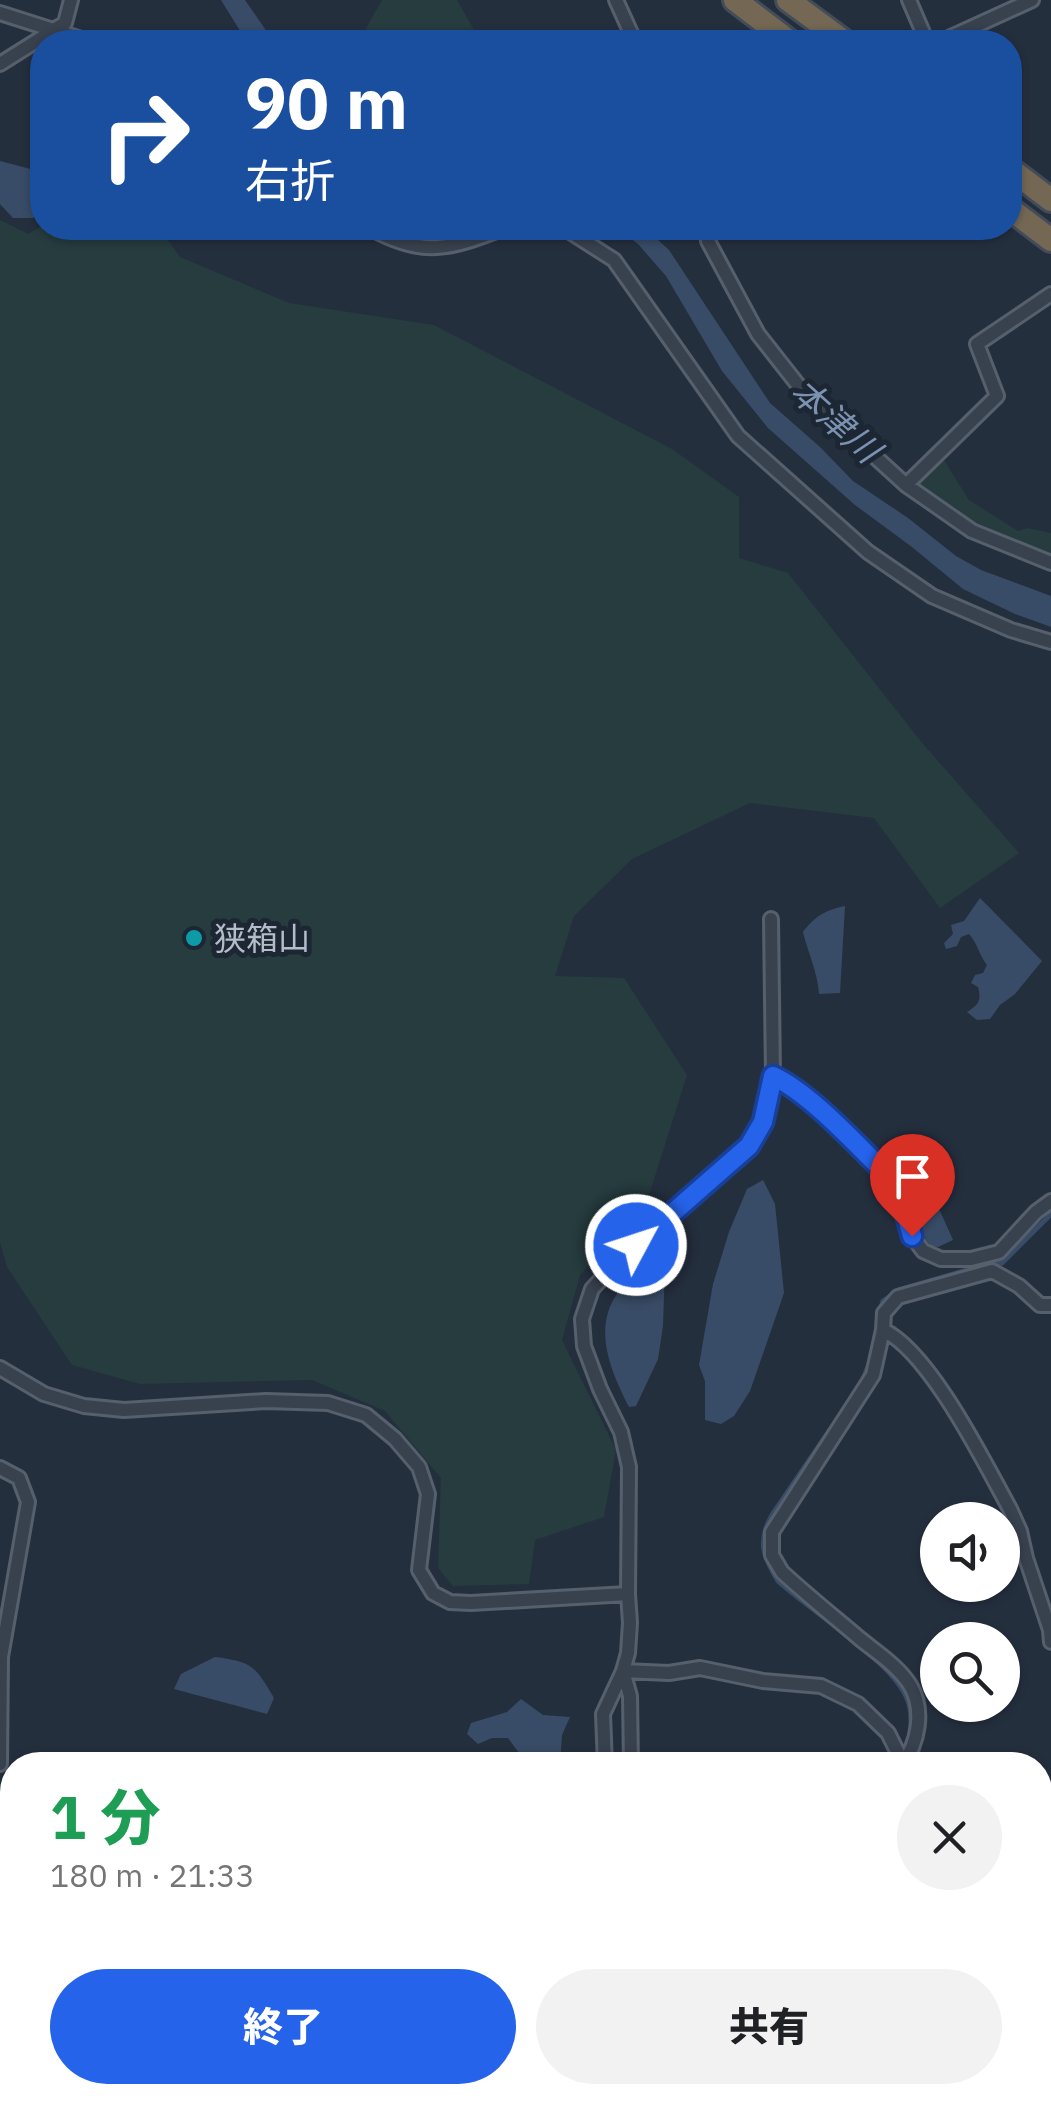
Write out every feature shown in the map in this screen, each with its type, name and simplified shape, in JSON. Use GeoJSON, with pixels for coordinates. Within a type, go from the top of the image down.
{"type":"FeatureCollection","features":[{"type":"Feature","properties":{"kind":"highway"},"geometry":{"type":"LineString","coordinates":[[735,0],[774,30]]}},
{"type":"Feature","properties":{"kind":"highway"},"geometry":{"type":"LineString","coordinates":[[788,0],[829,30]]}},
{"type":"Feature","properties":{"kind":"highway"},"geometry":{"type":"LineString","coordinates":[[1022,178],[1051,200]]}},
{"type":"Feature","properties":{"kind":"highway"},"geometry":{"type":"LineString","coordinates":[[1022,218],[1051,240]]}},
{"type":"Feature","properties":{"kind":"street"},"geometry":{"type":"LineString","coordinates":[[52,29],[65,23],[71,0]]}},
{"type":"Feature","properties":{"kind":"street"},"geometry":{"type":"LineString","coordinates":[[616,0],[630,30]]}},
{"type":"Feature","properties":{"kind":"street"},"geometry":{"type":"LineString","coordinates":[[909,0],[923,30]]}},
{"type":"Feature","properties":{"kind":"street"},"geometry":{"type":"LineString","coordinates":[[966,30],[1032,0]]}},
{"type":"Feature","properties":{"kind":"street"},"geometry":{"type":"LineString","coordinates":[[0,13],[55,30]]}},
{"type":"Feature","properties":{"kind":"street"},"geometry":{"type":"LineString","coordinates":[[0,64],[30,44]]}},
{"type":"Feature","properties":{"kind":"street"},"geometry":{"type":"LineString","coordinates":[[392,240],[429,248],[470,240]]}},
{"type":"Feature","properties":{"kind":"street"},"geometry":{"type":"LineString","coordinates":[[583,240],[614,260],[738,436],[868,552],[932,596],[1011,630],[1051,642]]}},
{"type":"Feature","properties":{"kind":"street"},"geometry":{"type":"LineString","coordinates":[[708,240],[758,334],[802,390],[906,485],[972,531],[1051,563]]}},
{"type":"Feature","properties":{"kind":"street"},"geometry":{"type":"LineString","coordinates":[[906,485],[998,396],[977,344],[1051,294]]}},
{"type":"Feature","properties":{"kind":"street"},"geometry":{"type":"LineString","coordinates":[[604,1752],[603,1714],[622,1671],[629,1638],[629,1467],[621,1432],[584,1346],[582,1319],[592,1289],[616,1262],[749,1146],[763,1122],[773,1076],[771,920]]}},
{"type":"Feature","properties":{"kind":"street"},"geometry":{"type":"LineString","coordinates":[[773,1076],[791,1084],[891,1178],[900,1193],[912,1236],[922,1252],[940,1260],[999,1252],[1051,1201]]}},
{"type":"Feature","properties":{"kind":"street"},"geometry":{"type":"LineString","coordinates":[[910,1752],[919,1708],[910,1686],[889,1663],[782,1572],[772,1555],[772,1532],[873,1375],[884,1313],[898,1297],[992,1271],[1019,1286],[1040,1305],[1051,1305]]}},
{"type":"Feature","properties":{"kind":"street"},"geometry":{"type":"LineString","coordinates":[[883,1330],[896,1336],[929,1371],[1010,1509],[1042,1600],[1051,1642]]}},
{"type":"Feature","properties":{"kind":"street"},"geometry":{"type":"LineString","coordinates":[[0,1368],[44,1394],[84,1406],[124,1410],[266,1400],[328,1403],[366,1415],[419,1467],[428,1494],[419,1570],[433,1593],[450,1602],[471,1603],[628,1594]]}},
{"type":"Feature","properties":{"kind":"street"},"geometry":{"type":"LineString","coordinates":[[0,1468],[19,1478],[28,1502],[2,1657],[0,1752]]}},
{"type":"Feature","properties":{"kind":"street"},"geometry":{"type":"LineString","coordinates":[[622,1671],[700,1668],[763,1681],[821,1686],[858,1704],[888,1733],[897,1752]]}},
{"type":"Feature","properties":{"kind":"street"},"geometry":{"type":"LineString","coordinates":[[622,1671],[630,1696],[631,1752]]}},
{"type":"Feature","properties":{"kind":"green space"},"geometry":{"type":"Polygon","coordinates":[[[382,0],[457,0],[474,30],[365,30],[382,0]]]}},
{"type":"Feature","properties":{"kind":"green space"},"geometry":{"type":"Polygon","coordinates":[[[0,220],[30,233],[30,240],[168,240],[180,257],[289,303],[434,325],[672,449],[739,497],[739,558],[788,573],[923,744],[1019,853],[940,908],[874,818],[750,803],[632,859],[574,916],[555,976],[624,978],[687,1075],[645,1208],[580,1275],[562,1340],[616,1450],[604,1517],[535,1540],[529,1584],[453,1586],[438,1568],[441,1478],[385,1411],[312,1380],[140,1384],[72,1365],[7,1267],[0,1242],[0,220]]]}},
{"type":"Feature","properties":{"kind":"green space"},"geometry":{"type":"Polygon","coordinates":[[[939,460],[944,460],[969,500],[1018,531],[1028,528],[1051,533],[1051,558],[994,538],[912,485],[939,460]]]}},
{"type":"Feature","properties":{"kind":"water"},"geometry":{"type":"Polygon","coordinates":[[[221,0],[245,0],[266,30],[240,30],[221,0]]]}},
{"type":"Feature","properties":{"kind":"water"},"geometry":{"type":"Polygon","coordinates":[[[0,161],[30,169],[30,218],[13,218],[0,204],[0,161]]]}},
{"type":"Feature","properties":{"kind":"water"},"geometry":{"type":"Polygon","coordinates":[[[633,240],[658,240],[669,250],[770,403],[853,481],[956,556],[981,570],[1051,596],[1051,627],[963,589],[855,505],[768,428],[722,371],[666,276],[633,240]]]}},
{"type":"Feature","properties":{"kind":"water"},"geometry":{"type":"Polygon","coordinates":[[[980,898],[1042,961],[990,1019],[977,1020],[967,1012],[979,999],[978,987],[971,983],[987,965],[969,934],[961,937],[957,946],[946,949],[944,943],[953,934],[951,925],[964,921],[980,898]]]}},
{"type":"Feature","properties":{"kind":"water"},"geometry":{"type":"Polygon","coordinates":[[[845,906],[840,993],[819,994],[803,932],[821,914],[845,906]]]}},
{"type":"Feature","properties":{"kind":"water"},"geometry":{"type":"Polygon","coordinates":[[[915,1155],[953,1240],[938,1247],[930,1246],[924,1236],[915,1195],[906,1176],[909,1157],[915,1155]]]}},
{"type":"Feature","properties":{"kind":"water"},"geometry":{"type":"Polygon","coordinates":[[[763,1180],[775,1204],[784,1293],[750,1391],[734,1416],[721,1424],[705,1420],[705,1381],[699,1365],[713,1284],[729,1232],[747,1189],[763,1180]]]}},
{"type":"Feature","properties":{"kind":"water"},"geometry":{"type":"Polygon","coordinates":[[[665,1267],[658,1359],[636,1406],[629,1407],[611,1366],[606,1322],[617,1294],[639,1270],[654,1272],[665,1267]]]}},
{"type":"Feature","properties":{"kind":"water"},"geometry":{"type":"Polygon","coordinates":[[[215,1657],[238,1661],[257,1672],[274,1698],[267,1714],[174,1689],[181,1674],[215,1657]]]}},
{"type":"Feature","properties":{"kind":"water"},"geometry":{"type":"Polygon","coordinates":[[[521,1699],[543,1715],[570,1717],[562,1735],[561,1752],[518,1752],[508,1738],[492,1738],[478,1744],[467,1734],[471,1723],[507,1712],[521,1699]]]}},
{"type":"Feature","properties":{"kind":"waterway"},"geometry":{"type":"LineString","coordinates":[[980,1266],[1002,1263],[1051,1214]]}},
{"type":"Feature","properties":{"kind":"waterway"},"geometry":{"type":"LineString","coordinates":[[880,1312],[883,1301],[899,1290],[967,1270]]}},
{"type":"Feature","properties":{"kind":"waterway"},"geometry":{"type":"LineString","coordinates":[[861,1384],[870,1362]]}},
{"type":"Feature","properties":{"kind":"waterway"},"geometry":{"type":"LineString","coordinates":[[838,1418],[772,1515],[764,1533],[764,1549],[778,1581],[866,1651],[896,1681],[909,1704],[911,1727]]}},
{"type":"Feature","properties":{"kind":"place","name":"狭箱山"},"geometry":{"type":"Point","coordinates":[194,938]}},
{"type":"Feature","properties":{"kind":"route"},"geometry":{"type":"LineString","coordinates":[[636,1245],[749,1146],[763,1122],[773,1076],[791,1084],[891,1178],[900,1193],[912,1236]]}},
{"type":"Feature","properties":{"kind":"water label","name":"本津川"},"geometry":{"type":"Point","coordinates":[836,420]}}]}
